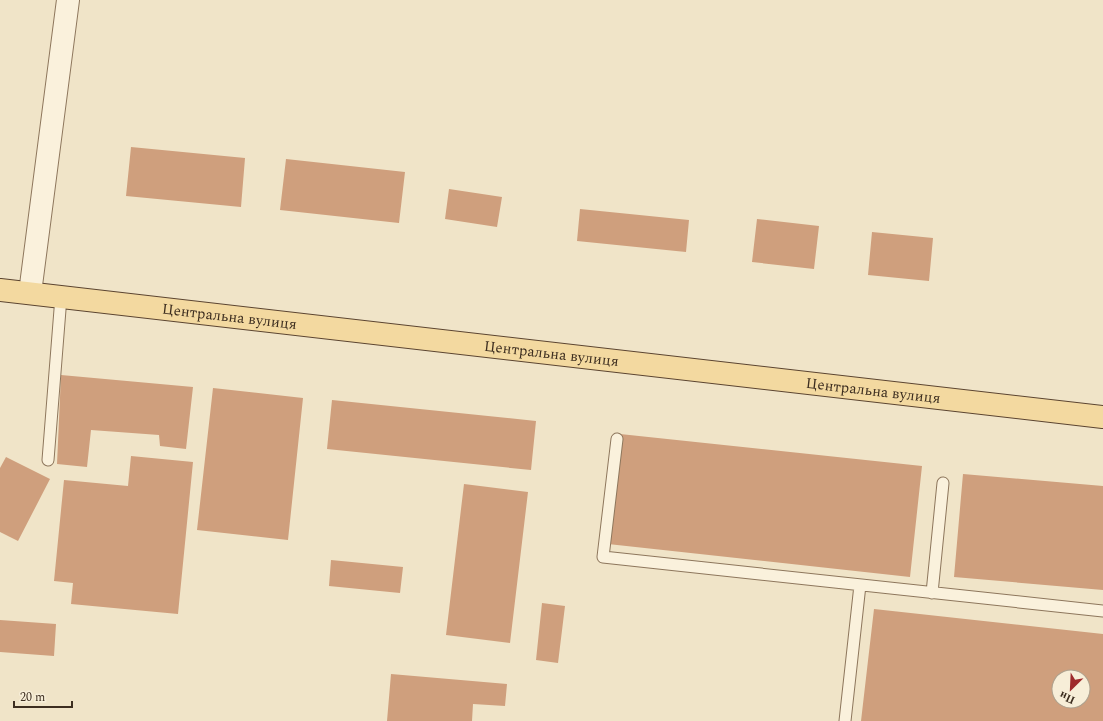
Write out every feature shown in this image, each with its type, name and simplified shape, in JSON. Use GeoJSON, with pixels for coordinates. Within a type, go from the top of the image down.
{"type":"FeatureCollection","features":[{"type":"Feature","properties":{"kind":"main road","name":"Центральна вулиця"},"geometry":{"type":"LineString","coordinates":[[0,290],[1103,417]]}},
{"type":"Feature","properties":{"kind":"street"},"geometry":{"type":"LineString","coordinates":[[30,293],[68,0]]}},
{"type":"Feature","properties":{"kind":"lane"},"geometry":{"type":"LineString","coordinates":[[48,460],[61,297]]}},
{"type":"Feature","properties":{"kind":"lane"},"geometry":{"type":"LineString","coordinates":[[617,439],[603,557],[1103,611]]}},
{"type":"Feature","properties":{"kind":"lane"},"geometry":{"type":"LineString","coordinates":[[932,593],[943,483]]}},
{"type":"Feature","properties":{"kind":"lane"},"geometry":{"type":"LineString","coordinates":[[845,721],[860,585]]}},
{"type":"Feature","properties":{"kind":"building"},"geometry":{"type":"Polygon","coordinates":[[[131,147],[245,158],[241,207],[126,196],[131,147]]]}},
{"type":"Feature","properties":{"kind":"building"},"geometry":{"type":"Polygon","coordinates":[[[286,159],[405,172],[399,223],[280,210],[286,159]]]}},
{"type":"Feature","properties":{"kind":"building"},"geometry":{"type":"Polygon","coordinates":[[[449,189],[502,197],[497,227],[445,219],[449,189]]]}},
{"type":"Feature","properties":{"kind":"building"},"geometry":{"type":"Polygon","coordinates":[[[580,209],[689,220],[686,252],[577,241],[580,209]]]}},
{"type":"Feature","properties":{"kind":"building"},"geometry":{"type":"Polygon","coordinates":[[[757,219],[819,226],[814,269],[752,262],[757,219]]]}},
{"type":"Feature","properties":{"kind":"building"},"geometry":{"type":"Polygon","coordinates":[[[872,232],[933,238],[929,281],[868,275],[872,232]]]}},
{"type":"Feature","properties":{"kind":"building"},"geometry":{"type":"Polygon","coordinates":[[[61,375],[193,387],[186,449],[160,446],[159,435],[91,430],[87,467],[57,464],[61,375]]]}},
{"type":"Feature","properties":{"kind":"building"},"geometry":{"type":"Polygon","coordinates":[[[213,388],[303,398],[288,540],[197,530],[213,388]]]}},
{"type":"Feature","properties":{"kind":"building"},"geometry":{"type":"Polygon","coordinates":[[[332,400],[536,421],[531,470],[327,449],[332,400]]]}},
{"type":"Feature","properties":{"kind":"building"},"geometry":{"type":"Polygon","coordinates":[[[620,434],[922,466],[910,577],[608,544],[620,434]]]}},
{"type":"Feature","properties":{"kind":"building"},"geometry":{"type":"Polygon","coordinates":[[[131,456],[193,462],[178,614],[71,604],[73,583],[54,581],[64,480],[128,486],[131,456]]]}},
{"type":"Feature","properties":{"kind":"building"},"geometry":{"type":"Polygon","coordinates":[[[6,457],[50,479],[18,541],[0,532],[0,468],[6,457]]]}},
{"type":"Feature","properties":{"kind":"building"},"geometry":{"type":"Polygon","coordinates":[[[963,474],[1103,486],[1103,590],[954,577],[963,474]]]}},
{"type":"Feature","properties":{"kind":"building"},"geometry":{"type":"Polygon","coordinates":[[[464,484],[528,492],[510,643],[446,635],[464,484]]]}},
{"type":"Feature","properties":{"kind":"building"},"geometry":{"type":"Polygon","coordinates":[[[331,560],[403,567],[400,593],[329,586],[331,560]]]}},
{"type":"Feature","properties":{"kind":"building"},"geometry":{"type":"Polygon","coordinates":[[[542,603],[565,606],[558,663],[536,660],[542,603]]]}},
{"type":"Feature","properties":{"kind":"building"},"geometry":{"type":"Polygon","coordinates":[[[874,609],[1103,634],[1103,721],[861,721],[874,609]]]}},
{"type":"Feature","properties":{"kind":"building"},"geometry":{"type":"Polygon","coordinates":[[[0,620],[56,624],[54,656],[0,652],[0,620]]]}},
{"type":"Feature","properties":{"kind":"building"},"geometry":{"type":"Polygon","coordinates":[[[391,674],[507,684],[505,706],[473,704],[472,721],[387,721],[391,674]]]}}]}
